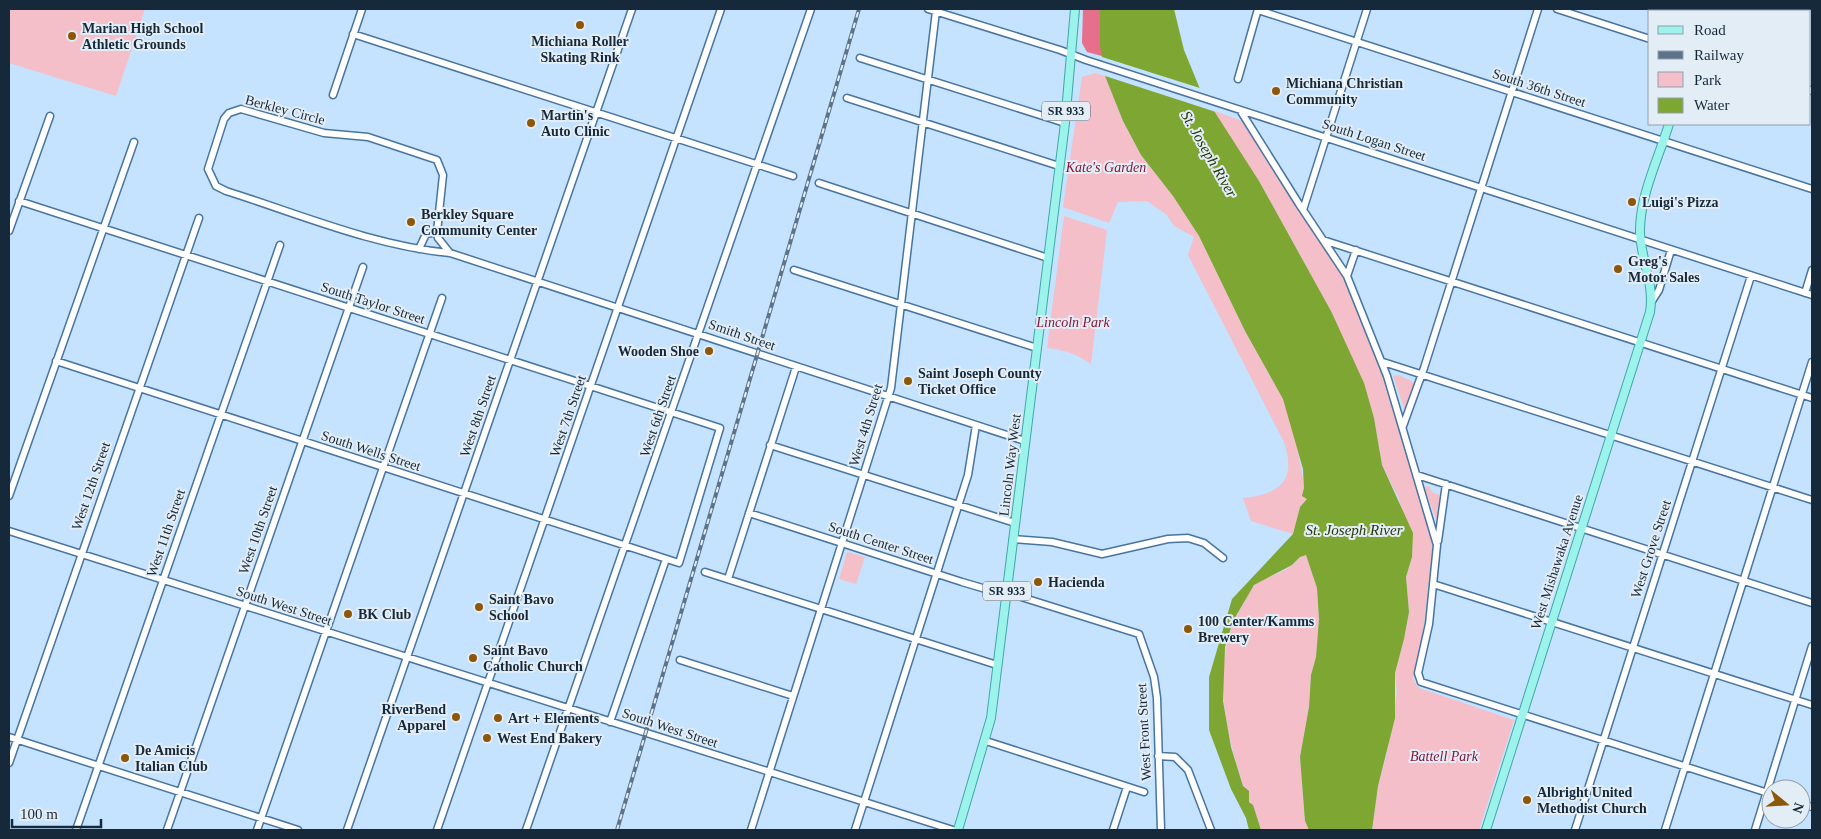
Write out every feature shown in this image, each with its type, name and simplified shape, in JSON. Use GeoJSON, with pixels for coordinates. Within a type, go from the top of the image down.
{"type":"FeatureCollection","features":[{"type":"Feature","properties":{"kind":"main road","name":"Lincoln Way West"},"geometry":{"type":"LineString","coordinates":[[958,830],[986,741],[997,665],[1059,166],[1072,55],[1075,9]]}},
{"type":"Feature","properties":{"kind":"main road","name":"West Mishawaka Avenue"},"geometry":{"type":"LineString","coordinates":[[1486,830],[1652,301],[1650,280],[1641,240],[1643,207],[1669,125]]}},
{"type":"Feature","properties":{"kind":"street"},"geometry":{"type":"LineString","coordinates":[[333,95],[362,9]]}},
{"type":"Feature","properties":{"kind":"street","name":"West 8th Street"},"geometry":{"type":"LineString","coordinates":[[346,830],[632,9]]}},
{"type":"Feature","properties":{"kind":"street","name":"West 7th Street"},"geometry":{"type":"LineString","coordinates":[[437,830],[721,9]]}},
{"type":"Feature","properties":{"kind":"street","name":"West 6th Street"},"geometry":{"type":"LineString","coordinates":[[526,830],[700,334],[811,9]]}},
{"type":"Feature","properties":{"kind":"street","name":"South Logan Street"},"geometry":{"type":"LineString","coordinates":[[928,9],[1812,295]]}},
{"type":"Feature","properties":{"kind":"street"},"geometry":{"type":"LineString","coordinates":[[1238,79],[1258,9]]}},
{"type":"Feature","properties":{"kind":"street","name":"South 36th Street"},"geometry":{"type":"LineString","coordinates":[[1258,9],[1812,189]]}},
{"type":"Feature","properties":{"kind":"street"},"geometry":{"type":"LineString","coordinates":[[1303,210],[1367,9]]}},
{"type":"Feature","properties":{"kind":"street"},"geometry":{"type":"LineString","coordinates":[[1403,426],[1538,9]]}},
{"type":"Feature","properties":{"kind":"street"},"geometry":{"type":"LineString","coordinates":[[1557,9],[1648,38]]}},
{"type":"Feature","properties":{"kind":"street","name":"West 4th Street"},"geometry":{"type":"LineString","coordinates":[[751,830],[891,388],[936,11]]}},
{"type":"Feature","properties":{"kind":"street"},"geometry":{"type":"LineString","coordinates":[[353,34],[793,176]]}},
{"type":"Feature","properties":{"kind":"street"},"geometry":{"type":"LineString","coordinates":[[860,58],[1064,123]]}},
{"type":"Feature","properties":{"kind":"street"},"geometry":{"type":"LineString","coordinates":[[847,98],[1059,166]]}},
{"type":"Feature","properties":{"kind":"street","name":"Berkley Circle"},"geometry":{"type":"LineString","coordinates":[[437,232],[443,175],[437,160],[368,137],[324,134],[241,109],[229,113],[224,119],[208,170],[216,186],[226,191],[383,241],[419,249],[450,253]]}},
{"type":"Feature","properties":{"kind":"street"},"geometry":{"type":"LineString","coordinates":[[1240,110],[1347,276],[1383,362],[1437,545]]}},
{"type":"Feature","properties":{"kind":"street"},"geometry":{"type":"LineString","coordinates":[[9,231],[50,116]]}},
{"type":"Feature","properties":{"kind":"street"},"geometry":{"type":"LineString","coordinates":[[9,496],[134,142]]}},
{"type":"Feature","properties":{"kind":"street"},"geometry":{"type":"LineString","coordinates":[[819,184],[1048,258]]}},
{"type":"Feature","properties":{"kind":"street","name":"South Taylor Street"},"geometry":{"type":"LineString","coordinates":[[19,201],[720,428],[679,563]]}},
{"type":"Feature","properties":{"kind":"street","name":"West 12th Street"},"geometry":{"type":"LineString","coordinates":[[9,763],[199,218]]}},
{"type":"Feature","properties":{"kind":"street"},"geometry":{"type":"LineString","coordinates":[[419,249],[426,234],[437,232],[438,238],[450,253]]}},
{"type":"Feature","properties":{"kind":"street"},"geometry":{"type":"LineString","coordinates":[[1324,240],[1812,398]]}},
{"type":"Feature","properties":{"kind":"street","name":"West 11th Street"},"geometry":{"type":"LineString","coordinates":[[76,830],[280,245]]}},
{"type":"Feature","properties":{"kind":"street"},"geometry":{"type":"LineString","coordinates":[[1347,276],[1356,250]]}},
{"type":"Feature","properties":{"kind":"street","name":"West Mishawaka Avenue"},"geometry":{"type":"LineString","coordinates":[[1652,301],[1659,290],[1672,250]]}},
{"type":"Feature","properties":{"kind":"street","name":"Smith Street"},"geometry":{"type":"LineString","coordinates":[[450,253],[888,397],[1026,440]]}},
{"type":"Feature","properties":{"kind":"street","name":"West 10th Street"},"geometry":{"type":"LineString","coordinates":[[167,830],[363,267]]}},
{"type":"Feature","properties":{"kind":"street"},"geometry":{"type":"LineString","coordinates":[[794,270],[1037,348]]}},
{"type":"Feature","properties":{"kind":"street"},"geometry":{"type":"LineString","coordinates":[[1805,293],[1812,270]]}},
{"type":"Feature","properties":{"kind":"street","name":"West Grove Street"},"geometry":{"type":"LineString","coordinates":[[1575,830],[1751,276]]}},
{"type":"Feature","properties":{"kind":"street"},"geometry":{"type":"LineString","coordinates":[[256,830],[442,298]]}},
{"type":"Feature","properties":{"kind":"street","name":"South Wells Street"},"geometry":{"type":"LineString","coordinates":[[56,362],[679,563]]}},
{"type":"Feature","properties":{"kind":"street"},"geometry":{"type":"LineString","coordinates":[[1383,362],[1812,500]]}},
{"type":"Feature","properties":{"kind":"street"},"geometry":{"type":"LineString","coordinates":[[1665,830],[1812,362]]}},
{"type":"Feature","properties":{"kind":"street"},"geometry":{"type":"LineString","coordinates":[[728,579],[796,367]]}},
{"type":"Feature","properties":{"kind":"street"},"geometry":{"type":"LineString","coordinates":[[855,830],[968,475],[976,425]]}},
{"type":"Feature","properties":{"kind":"street"},"geometry":{"type":"LineString","coordinates":[[770,445],[1015,523]]}},
{"type":"Feature","properties":{"kind":"street"},"geometry":{"type":"LineString","coordinates":[[1417,475],[1812,603]]}},
{"type":"Feature","properties":{"kind":"street"},"geometry":{"type":"LineString","coordinates":[[1446,484],[1426,637],[1418,673],[1421,682],[1761,791]]}},
{"type":"Feature","properties":{"kind":"street","name":"South Center Street"},"geometry":{"type":"LineString","coordinates":[[749,513],[936,574],[1006,595],[1018,596],[1139,634]]}},
{"type":"Feature","properties":{"kind":"street","name":"South West Street"},"geometry":{"type":"LineString","coordinates":[[9,531],[953,830]]}},
{"type":"Feature","properties":{"kind":"street"},"geometry":{"type":"LineString","coordinates":[[1013,539],[1052,542],[1102,554],[1168,539],[1188,538],[1204,543],[1223,558]]}},
{"type":"Feature","properties":{"kind":"street"},"geometry":{"type":"LineString","coordinates":[[610,722],[666,559]]}},
{"type":"Feature","properties":{"kind":"street"},"geometry":{"type":"LineString","coordinates":[[705,572],[997,665]]}},
{"type":"Feature","properties":{"kind":"street"},"geometry":{"type":"LineString","coordinates":[[1433,584],[1812,705]]}},
{"type":"Feature","properties":{"kind":"street","name":"West Front Street"},"geometry":{"type":"LineString","coordinates":[[1139,634],[1156,687],[1161,830]]}},
{"type":"Feature","properties":{"kind":"street"},"geometry":{"type":"LineString","coordinates":[[1773,779],[1812,646]]}},
{"type":"Feature","properties":{"kind":"street"},"geometry":{"type":"LineString","coordinates":[[680,660],[792,696]]}},
{"type":"Feature","properties":{"kind":"street"},"geometry":{"type":"LineString","coordinates":[[9,737],[298,830]]}},
{"type":"Feature","properties":{"kind":"street"},"geometry":{"type":"LineString","coordinates":[[986,741],[1144,792]]}},
{"type":"Feature","properties":{"kind":"street"},"geometry":{"type":"LineString","coordinates":[[1158,756],[1175,757],[1188,770],[1211,830]]}},
{"type":"Feature","properties":{"kind":"street"},"geometry":{"type":"LineString","coordinates":[[1114,830],[1127,787]]}},
{"type":"Feature","properties":{"kind":"street"},"geometry":{"type":"LineString","coordinates":[[1754,830],[1761,813]]}},
{"type":"Feature","properties":{"kind":"green space","name":"Marian High School Athletic Grounds"},"geometry":{"type":"Polygon","coordinates":[[[9,9],[145,9],[116,96],[9,63],[9,9]]]}},
{"type":"Feature","properties":{"kind":"green space","name":"Kate's Garden"},"geometry":{"type":"Polygon","coordinates":[[[1095,73],[1105,76],[1123,121],[1141,155],[1173,196],[1199,236],[1245,331],[1283,399],[1294,431],[1307,499],[1300,507],[1293,534],[1251,521],[1243,498],[1276,489],[1286,476],[1288,466],[1287,455],[1284,442],[1188,255],[1194,237],[1174,226],[1167,215],[1147,201],[1118,202],[1109,223],[1063,207],[1082,77],[1095,73]]]}},
{"type":"Feature","properties":{"kind":"green space","name":"Battell Park"},"geometry":{"type":"Polygon","coordinates":[[[1212,110],[1242,121],[1343,277],[1377,358],[1433,543],[1423,633],[1413,679],[1419,688],[1514,720],[1479,830],[1372,830],[1378,786],[1387,753],[1397,692],[1395,673],[1409,612],[1406,577],[1412,557],[1399,499],[1382,465],[1374,418],[1331,311],[1259,181],[1212,110]]]}},
{"type":"Feature","properties":{"kind":"green space","name":"Lincoln Park"},"geometry":{"type":"Polygon","coordinates":[[[1064,216],[1107,230],[1091,364],[1070,353],[1047,348],[1064,216]]]}},
{"type":"Feature","properties":{"kind":"green space"},"geometry":{"type":"Polygon","coordinates":[[[1399,375],[1415,383],[1405,411],[1393,376],[1399,375]]]}},
{"type":"Feature","properties":{"kind":"green space"},"geometry":{"type":"Polygon","coordinates":[[[1429,486],[1432,492],[1442,496],[1438,524],[1424,487],[1429,486]]]}},
{"type":"Feature","properties":{"kind":"green space"},"geometry":{"type":"Polygon","coordinates":[[[847,552],[865,557],[856,584],[839,579],[847,552]]]}},
{"type":"Feature","properties":{"kind":"green space"},"geometry":{"type":"Polygon","coordinates":[[[1303,554],[1307,557],[1317,588],[1319,619],[1316,657],[1311,675],[1309,707],[1300,757],[1305,821],[1309,830],[1261,830],[1243,785],[1230,740],[1223,693],[1223,670],[1226,648],[1232,625],[1253,587],[1264,579],[1288,568],[1303,554]]]}},
{"type":"Feature","properties":{"kind":"shaded area"},"geometry":{"type":"Polygon","coordinates":[[[1083,9],[1100,9],[1102,56],[1087,52],[1082,43],[1083,9]]]}},
{"type":"Feature","properties":{"kind":"water","name":"St. Joseph River"},"geometry":{"type":"Polygon","coordinates":[[[1100,9],[1174,9],[1184,50],[1200,89],[1259,181],[1331,311],[1364,383],[1374,418],[1382,465],[1413,533],[1412,557],[1406,577],[1409,612],[1395,673],[1395,718],[1378,786],[1372,830],[1309,830],[1305,821],[1300,757],[1309,707],[1311,675],[1316,657],[1319,619],[1317,588],[1306,555],[1300,557],[1292,565],[1254,585],[1233,621],[1225,647],[1223,701],[1231,747],[1243,786],[1249,791],[1249,802],[1253,805],[1261,830],[1249,830],[1246,818],[1231,789],[1209,730],[1209,677],[1232,599],[1293,534],[1300,507],[1307,499],[1302,496],[1304,488],[1303,469],[1283,399],[1245,331],[1199,236],[1173,196],[1141,155],[1123,121],[1105,76],[1100,45],[1100,9]]]}},
{"type":"Feature","properties":{"kind":"pier"},"geometry":{"type":"Polygon","coordinates":[[[1099,56],[1203,89],[1216,112],[1102,75],[1099,56]]]}},
{"type":"Feature","properties":{"kind":"railway"},"geometry":{"type":"LineString","coordinates":[[617,830],[859,9]]}},
{"type":"Feature","properties":{"kind":"place","name":"Michiana Roller Skating Rink"},"geometry":{"type":"Point","coordinates":[580,25]}},
{"type":"Feature","properties":{"kind":"place","name":"Marian High School Athletic Grounds"},"geometry":{"type":"Point","coordinates":[72,36]}},
{"type":"Feature","properties":{"kind":"place","name":"Michiana Christian Community"},"geometry":{"type":"Point","coordinates":[1276,91]}},
{"type":"Feature","properties":{"kind":"place","name":"Martin's Auto Clinic"},"geometry":{"type":"Point","coordinates":[531,123]}},
{"type":"Feature","properties":{"kind":"place","name":"Luigi's Pizza"},"geometry":{"type":"Point","coordinates":[1632,202]}},
{"type":"Feature","properties":{"kind":"place","name":"Berkley Square Community Center"},"geometry":{"type":"Point","coordinates":[411,222]}},
{"type":"Feature","properties":{"kind":"place","name":"Greg's Motor Sales"},"geometry":{"type":"Point","coordinates":[1618,269]}},
{"type":"Feature","properties":{"kind":"place","name":"Wooden Shoe"},"geometry":{"type":"Point","coordinates":[709,351]}},
{"type":"Feature","properties":{"kind":"place","name":"Saint Joseph County Ticket Office"},"geometry":{"type":"Point","coordinates":[908,381]}},
{"type":"Feature","properties":{"kind":"place","name":"Hacienda"},"geometry":{"type":"Point","coordinates":[1038,582]}},
{"type":"Feature","properties":{"kind":"place","name":"Saint Bavo School"},"geometry":{"type":"Point","coordinates":[479,607]}},
{"type":"Feature","properties":{"kind":"place","name":"BK Club"},"geometry":{"type":"Point","coordinates":[348,614]}},
{"type":"Feature","properties":{"kind":"place","name":"100 Center/Kamms Brewery"},"geometry":{"type":"Point","coordinates":[1188,629]}},
{"type":"Feature","properties":{"kind":"place","name":"Saint Bavo Catholic Church"},"geometry":{"type":"Point","coordinates":[473,658]}},
{"type":"Feature","properties":{"kind":"place","name":"RiverBend Apparel"},"geometry":{"type":"Point","coordinates":[456,717]}},
{"type":"Feature","properties":{"kind":"place","name":"Art + Elements"},"geometry":{"type":"Point","coordinates":[498,718]}},
{"type":"Feature","properties":{"kind":"place","name":"West End Bakery"},"geometry":{"type":"Point","coordinates":[487,738]}},
{"type":"Feature","properties":{"kind":"place","name":"De Amicis Italian Club"},"geometry":{"type":"Point","coordinates":[125,758]}},
{"type":"Feature","properties":{"kind":"place","name":"Albright United Methodist Church"},"geometry":{"type":"Point","coordinates":[1527,800]}}]}
